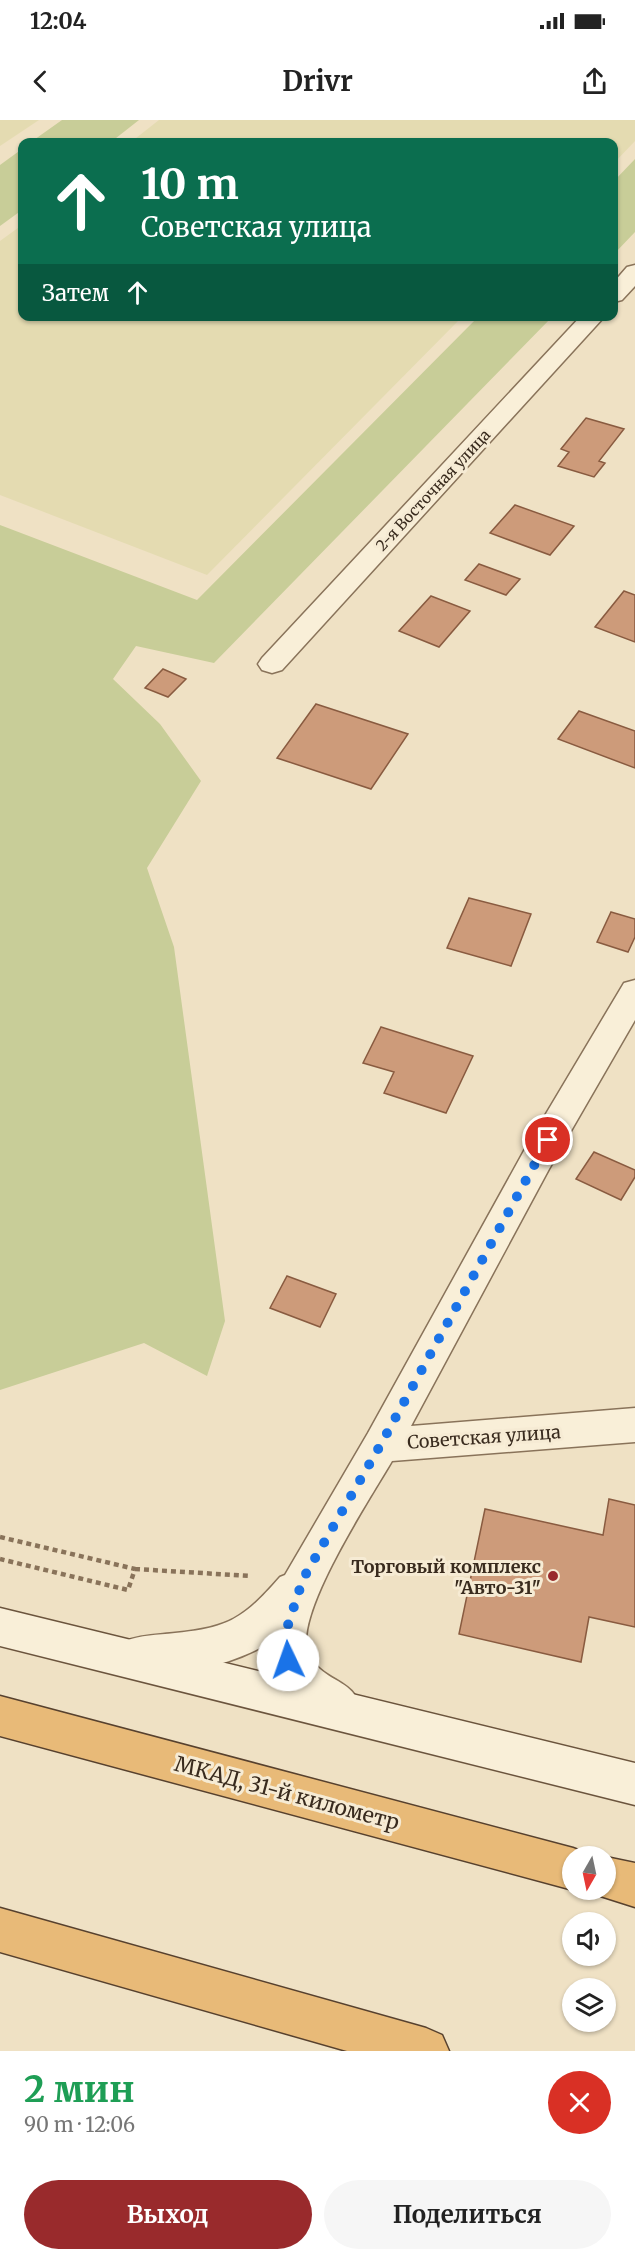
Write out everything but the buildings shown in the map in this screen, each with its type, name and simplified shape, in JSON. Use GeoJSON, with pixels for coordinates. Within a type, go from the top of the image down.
{"type":"FeatureCollection","features":[{"type":"Feature","properties":{"kind":"highway","name":"МКАД, 31-й километр"},"geometry":{"type":"LineString","coordinates":[[0,1716],[562,1866]]}},
{"type":"Feature","properties":{"kind":"highway"},"geometry":{"type":"LineString","coordinates":[[616,1881],[635,1886]]}},
{"type":"Feature","properties":{"kind":"highway"},"geometry":{"type":"LineString","coordinates":[[0,1930],[426,2051]]}},
{"type":"Feature","properties":{"kind":"street"},"geometry":{"type":"LineString","coordinates":[[618,291],[635,272]]}},
{"type":"Feature","properties":{"kind":"street","name":"2-я Восточная улица"},"geometry":{"type":"LineString","coordinates":[[272,664],[589,321]]}},
{"type":"Feature","properties":{"kind":"street"},"geometry":{"type":"LineString","coordinates":[[381,1444],[537,1159],[635,992]]}},
{"type":"Feature","properties":{"kind":"street","name":"Советская улица"},"geometry":{"type":"LineString","coordinates":[[303,1579],[381,1444],[635,1425]]}},
{"type":"Feature","properties":{"kind":"street"},"geometry":{"type":"LineString","coordinates":[[116,1656],[183,1653],[230,1642],[264,1624],[303,1579]]}},
{"type":"Feature","properties":{"kind":"street"},"geometry":{"type":"LineString","coordinates":[[303,1579],[286,1631],[288,1660],[306,1685],[347,1713]]}},
{"type":"Feature","properties":{"kind":"street"},"geometry":{"type":"LineString","coordinates":[[0,1627],[635,1784]]}},
{"type":"Feature","properties":{"kind":"path"},"geometry":{"type":"LineString","coordinates":[[0,1537],[135,1569],[303,1579]]}},
{"type":"Feature","properties":{"kind":"path"},"geometry":{"type":"LineString","coordinates":[[0,1559],[128,1590],[135,1569]]}},
{"type":"Feature","properties":{"kind":"shaded area"},"geometry":{"type":"Polygon","coordinates":[[[0,120],[39,120],[0,146],[0,120]]]}},
{"type":"Feature","properties":{"kind":"shaded area"},"geometry":{"type":"Polygon","coordinates":[[[159,120],[635,120],[635,141],[618,159],[618,138],[136,138],[159,120]]]}},
{"type":"Feature","properties":{"kind":"shaded area"},"geometry":{"type":"Polygon","coordinates":[[[18,228],[18,321],[458,321],[207,575],[0,495],[0,241],[18,228]]]}},
{"type":"Feature","properties":{"kind":"green space"},"geometry":{"type":"Polygon","coordinates":[[[62,120],[139,120],[116,138],[37,138],[62,120]]]}},
{"type":"Feature","properties":{"kind":"green space"},"geometry":{"type":"Polygon","coordinates":[[[18,152],[18,213],[0,226],[0,165],[18,152]]]}},
{"type":"Feature","properties":{"kind":"green space"},"geometry":{"type":"Polygon","coordinates":[[[635,159],[635,232],[618,250],[618,177],[635,159]]]}},
{"type":"Feature","properties":{"kind":"green space"},"geometry":{"type":"Polygon","coordinates":[[[474,321],[548,321],[214,663],[136,646],[113,679],[160,724],[201,781],[147,868],[174,947],[225,1321],[207,1376],[144,1343],[0,1390],[0,525],[197,600],[474,321]]]}},
{"type":"Feature","properties":{"kind":"place","name":"Торговый комплекс \"Авто-31\""},"geometry":{"type":"Point","coordinates":[553,1576]}},
{"type":"Feature","properties":{"kind":"route"},"geometry":{"type":"LineString","coordinates":[[288,1660],[286,1631],[303,1579],[381,1444],[548,1140]]}}]}
